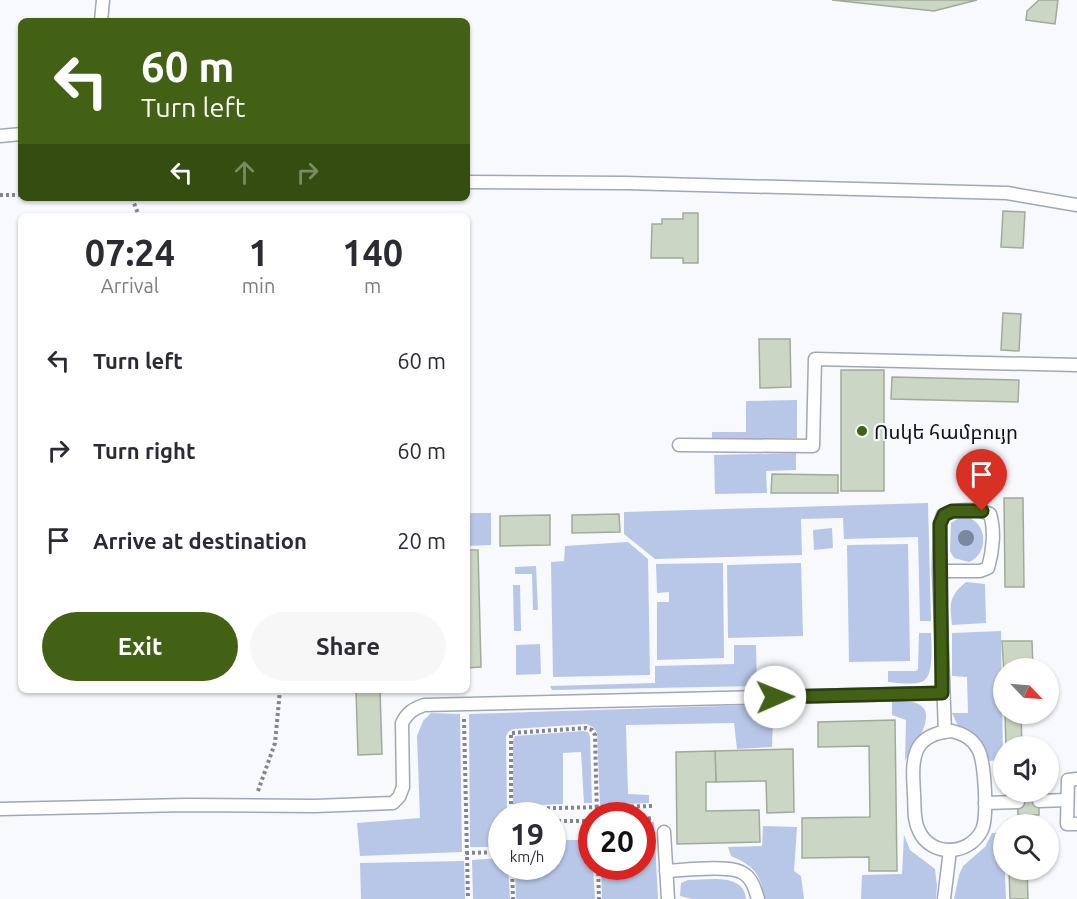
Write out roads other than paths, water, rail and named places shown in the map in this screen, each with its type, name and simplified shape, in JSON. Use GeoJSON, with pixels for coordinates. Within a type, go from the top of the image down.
{"type":"FeatureCollection","features":[{"type":"Feature","properties":{"kind":"lane"},"geometry":{"type":"LineString","coordinates":[[101,18],[103,0]]}},
{"type":"Feature","properties":{"kind":"lane"},"geometry":{"type":"LineString","coordinates":[[0,136],[18,134]]}},
{"type":"Feature","properties":{"kind":"lane"},"geometry":{"type":"LineString","coordinates":[[470,182],[625,183],[1007,193],[1077,205]]}},
{"type":"Feature","properties":{"kind":"lane"},"geometry":{"type":"LineString","coordinates":[[679,444],[813,446],[816,359],[1077,365]]}},
{"type":"Feature","properties":{"kind":"lane"},"geometry":{"type":"LineString","coordinates":[[939,571],[980,571],[988,567],[991,558],[993,523],[990,514],[982,511],[952,511],[944,515],[940,524],[939,571],[945,732]]}},
{"type":"Feature","properties":{"kind":"lane"},"geometry":{"type":"LineString","coordinates":[[0,809],[187,805],[315,806],[393,803],[399,797],[403,787],[402,723],[413,708],[424,705],[942,693]]}},
{"type":"Feature","properties":{"kind":"lane"},"geometry":{"type":"LineString","coordinates":[[952,731],[972,741],[979,751],[985,803],[983,829],[968,846],[950,850],[934,847],[925,840],[918,831],[915,820],[912,765],[920,744],[929,736],[952,731]]}},
{"type":"Feature","properties":{"kind":"lane"},"geometry":{"type":"LineString","coordinates":[[1077,779],[1068,780],[1067,800],[1067,824],[1077,824]]}},
{"type":"Feature","properties":{"kind":"lane"},"geometry":{"type":"LineString","coordinates":[[1059,800],[1067,800]]}},
{"type":"Feature","properties":{"kind":"lane"},"geometry":{"type":"LineString","coordinates":[[985,803],[1018,802]]}},
{"type":"Feature","properties":{"kind":"lane"},"geometry":{"type":"LineString","coordinates":[[664,832],[668,899]]}},
{"type":"Feature","properties":{"kind":"lane"},"geometry":{"type":"LineString","coordinates":[[944,899],[950,850]]}},
{"type":"Feature","properties":{"kind":"lane"},"geometry":{"type":"LineString","coordinates":[[666,871],[730,868],[742,872],[749,878],[758,899]]}},
{"type":"Feature","properties":{"kind":"place","name":"Ոսկե համբույր"},"geometry":{"type":"Point","coordinates":[862,431]}}]}
